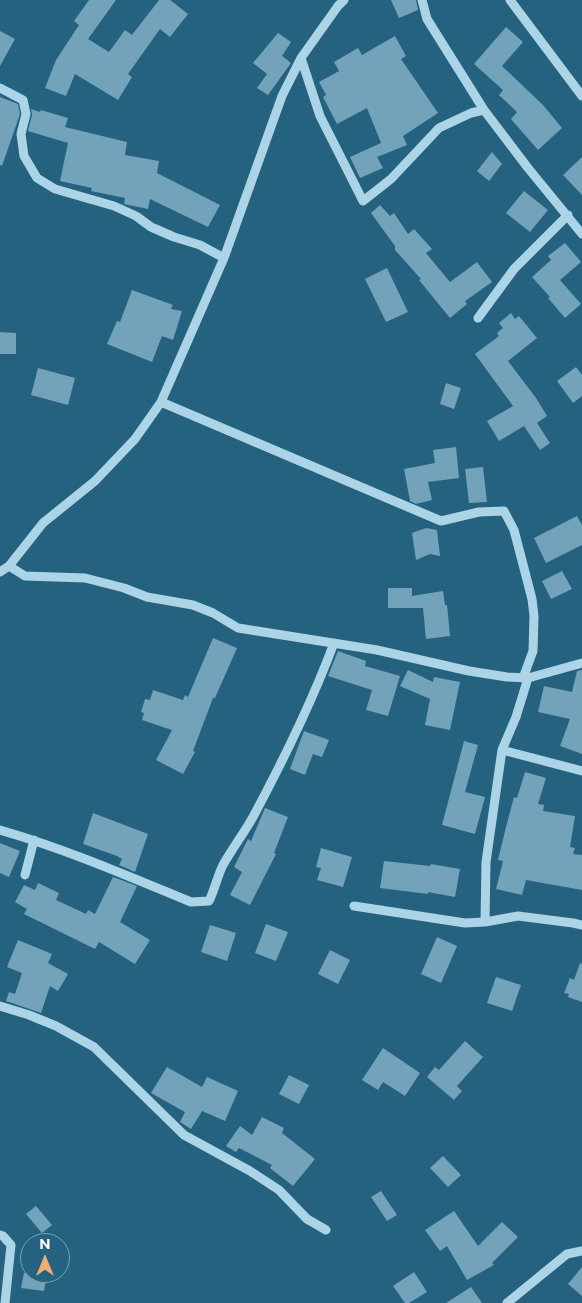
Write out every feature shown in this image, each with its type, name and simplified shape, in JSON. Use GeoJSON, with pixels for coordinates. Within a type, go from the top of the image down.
{"type":"FeatureCollection","features":[{"type":"Feature","properties":{"kind":"street"},"geometry":{"type":"LineString","coordinates":[[422,0],[427,19],[484,110],[582,234]]}},
{"type":"Feature","properties":{"kind":"street"},"geometry":{"type":"LineString","coordinates":[[510,0],[582,96]]}},
{"type":"Feature","properties":{"kind":"street"},"geometry":{"type":"LineString","coordinates":[[0,572],[9,566],[43,523],[95,481],[136,439],[161,402],[224,258],[282,96],[301,58],[337,2]]}},
{"type":"Feature","properties":{"kind":"street"},"geometry":{"type":"LineString","coordinates":[[301,58],[320,116],[363,201],[391,179],[439,128],[471,112],[484,110]]}},
{"type":"Feature","properties":{"kind":"street"},"geometry":{"type":"LineString","coordinates":[[0,88],[22,100],[26,114],[21,134],[24,156],[37,178],[55,189],[114,206],[136,216],[152,227],[174,237],[200,245],[224,258]]}},
{"type":"Feature","properties":{"kind":"street"},"geometry":{"type":"LineString","coordinates":[[478,318],[514,269],[568,215]]}},
{"type":"Feature","properties":{"kind":"street"},"geometry":{"type":"LineString","coordinates":[[161,402],[441,521],[479,512],[504,511],[514,530],[532,599],[534,616],[533,651],[516,717],[502,750],[486,862],[484,922]]}},
{"type":"Feature","properties":{"kind":"street"},"geometry":{"type":"LineString","coordinates":[[9,566],[24,576],[85,578],[124,588],[148,597],[193,605],[213,613],[238,628],[377,650],[469,671],[525,678],[582,663]]}},
{"type":"Feature","properties":{"kind":"street"},"geometry":{"type":"LineString","coordinates":[[0,830],[87,859],[191,902],[209,901],[222,867],[253,817],[301,720],[323,674],[334,643]]}},
{"type":"Feature","properties":{"kind":"street"},"geometry":{"type":"LineString","coordinates":[[502,750],[582,771]]}},
{"type":"Feature","properties":{"kind":"street"},"geometry":{"type":"LineString","coordinates":[[25,875],[34,840]]}},
{"type":"Feature","properties":{"kind":"street"},"geometry":{"type":"LineString","coordinates":[[354,906],[465,923],[518,916],[582,925]]}},
{"type":"Feature","properties":{"kind":"street"},"geometry":{"type":"LineString","coordinates":[[0,1006],[56,1026],[94,1047],[184,1135],[250,1171],[279,1190],[307,1219],[326,1230]]}},
{"type":"Feature","properties":{"kind":"street"},"geometry":{"type":"LineString","coordinates":[[0,1235],[11,1246],[4,1303]]}},
{"type":"Feature","properties":{"kind":"street"},"geometry":{"type":"LineString","coordinates":[[507,1303],[567,1254],[582,1251]]}},
{"type":"Feature","properties":{"kind":"building"},"geometry":{"type":"Polygon","coordinates":[[[89,0],[116,0],[88,39],[109,52],[125,30],[132,35],[159,0],[170,0],[188,14],[170,37],[160,29],[128,74],[132,77],[118,100],[75,74],[66,96],[45,88],[56,60],[79,25],[74,21],[89,0]]]}},
{"type":"Feature","properties":{"kind":"building"},"geometry":{"type":"Polygon","coordinates":[[[391,0],[416,0],[418,10],[399,18],[391,0]]]}},
{"type":"Feature","properties":{"kind":"building"},"geometry":{"type":"Polygon","coordinates":[[[506,27],[523,42],[502,66],[543,105],[562,128],[538,150],[511,119],[517,112],[499,95],[503,90],[474,64],[506,27]]]}},
{"type":"Feature","properties":{"kind":"building"},"geometry":{"type":"Polygon","coordinates":[[[0,31],[15,39],[0,66],[0,31]]]}},
{"type":"Feature","properties":{"kind":"building"},"geometry":{"type":"Polygon","coordinates":[[[278,33],[291,42],[282,56],[291,63],[268,95],[257,88],[267,74],[253,63],[278,33]]]}},
{"type":"Feature","properties":{"kind":"building"},"geometry":{"type":"Polygon","coordinates":[[[395,36],[406,56],[401,59],[438,113],[403,136],[407,145],[377,157],[383,168],[360,178],[350,157],[381,143],[367,108],[337,124],[323,97],[326,95],[319,82],[339,71],[334,62],[358,48],[362,55],[395,36]]]}},
{"type":"Feature","properties":{"kind":"building"},"geometry":{"type":"Polygon","coordinates":[[[0,97],[18,104],[20,114],[2,166],[0,165],[0,97]]]}},
{"type":"Feature","properties":{"kind":"building"},"geometry":{"type":"Polygon","coordinates":[[[31,109],[68,118],[65,127],[127,142],[125,155],[159,161],[157,173],[220,205],[208,227],[150,199],[148,209],[124,204],[125,198],[91,191],[92,188],[60,181],[68,143],[28,131],[32,115],[31,109]]]}},
{"type":"Feature","properties":{"kind":"building"},"geometry":{"type":"Polygon","coordinates":[[[492,152],[502,164],[489,181],[477,171],[492,152]]]}},
{"type":"Feature","properties":{"kind":"building"},"geometry":{"type":"Polygon","coordinates":[[[582,157],[582,195],[563,175],[582,157]]]}},
{"type":"Feature","properties":{"kind":"building"},"geometry":{"type":"Polygon","coordinates":[[[524,191],[548,210],[530,232],[506,213],[524,191]]]}},
{"type":"Feature","properties":{"kind":"building"},"geometry":{"type":"Polygon","coordinates":[[[380,205],[390,216],[394,213],[408,234],[414,229],[432,249],[426,253],[450,282],[477,262],[492,282],[465,301],[467,304],[450,318],[419,280],[421,279],[395,250],[395,246],[371,213],[380,205]]]}},
{"type":"Feature","properties":{"kind":"building"},"geometry":{"type":"Polygon","coordinates":[[[565,243],[581,262],[560,280],[581,304],[565,318],[532,277],[551,260],[548,256],[565,243]]]}},
{"type":"Feature","properties":{"kind":"building"},"geometry":{"type":"Polygon","coordinates":[[[387,268],[408,312],[386,322],[365,279],[387,268]]]}},
{"type":"Feature","properties":{"kind":"building"},"geometry":{"type":"Polygon","coordinates":[[[132,290],[173,305],[171,309],[182,311],[173,340],[162,336],[152,362],[107,344],[117,321],[120,322],[132,290]]]}},
{"type":"Feature","properties":{"kind":"building"},"geometry":{"type":"Polygon","coordinates":[[[511,313],[515,319],[519,316],[537,338],[508,361],[547,416],[537,423],[550,443],[540,450],[524,426],[499,441],[487,421],[513,406],[475,354],[499,336],[497,333],[503,328],[499,323],[511,313]]]}},
{"type":"Feature","properties":{"kind":"building"},"geometry":{"type":"Polygon","coordinates":[[[0,332],[16,333],[16,354],[0,354],[0,332]]]}},
{"type":"Feature","properties":{"kind":"building"},"geometry":{"type":"Polygon","coordinates":[[[576,367],[582,375],[582,396],[573,403],[557,381],[576,367]]]}},
{"type":"Feature","properties":{"kind":"building"},"geometry":{"type":"Polygon","coordinates":[[[38,368],[75,378],[68,405],[31,395],[38,368]]]}},
{"type":"Feature","properties":{"kind":"building"},"geometry":{"type":"Polygon","coordinates":[[[446,383],[461,388],[454,409],[440,404],[446,383]]]}},
{"type":"Feature","properties":{"kind":"building"},"geometry":{"type":"Polygon","coordinates":[[[456,447],[459,478],[428,482],[432,500],[416,504],[410,501],[404,469],[435,463],[433,450],[456,447]]]}},
{"type":"Feature","properties":{"kind":"building"},"geometry":{"type":"Polygon","coordinates":[[[483,467],[487,502],[469,503],[465,469],[483,467]]]}},
{"type":"Feature","properties":{"kind":"building"},"geometry":{"type":"Polygon","coordinates":[[[577,516],[582,525],[582,545],[546,563],[534,538],[577,516]]]}},
{"type":"Feature","properties":{"kind":"building"},"geometry":{"type":"Polygon","coordinates":[[[426,528],[437,530],[440,556],[430,554],[416,560],[412,533],[426,528]]]}},
{"type":"Feature","properties":{"kind":"building"},"geometry":{"type":"Polygon","coordinates":[[[562,571],[572,589],[551,599],[542,581],[562,571]]]}},
{"type":"Feature","properties":{"kind":"building"},"geometry":{"type":"Polygon","coordinates":[[[388,588],[412,588],[412,596],[443,591],[445,605],[447,605],[450,636],[426,639],[423,608],[388,608],[388,588]]]}},
{"type":"Feature","properties":{"kind":"building"},"geometry":{"type":"Polygon","coordinates":[[[213,638],[237,648],[215,698],[213,698],[193,751],[195,752],[183,774],[156,760],[172,730],[142,720],[144,713],[141,712],[145,699],[150,700],[153,690],[183,700],[185,695],[188,697],[213,638]]]}},
{"type":"Feature","properties":{"kind":"building"},"geometry":{"type":"Polygon","coordinates":[[[338,651],[366,661],[365,666],[400,676],[388,716],[366,710],[372,690],[328,676],[338,651]]]}},
{"type":"Feature","properties":{"kind":"building"},"geometry":{"type":"Polygon","coordinates":[[[408,670],[433,682],[434,677],[460,682],[450,730],[425,725],[430,699],[400,686],[408,670]]]}},
{"type":"Feature","properties":{"kind":"building"},"geometry":{"type":"Polygon","coordinates":[[[582,670],[582,754],[560,746],[570,719],[538,712],[544,686],[572,692],[577,671],[582,670]]]}},
{"type":"Feature","properties":{"kind":"building"},"geometry":{"type":"Polygon","coordinates":[[[304,731],[329,740],[322,757],[313,754],[305,775],[290,769],[304,731]]]}},
{"type":"Feature","properties":{"kind":"building"},"geometry":{"type":"Polygon","coordinates":[[[464,741],[478,745],[465,792],[485,797],[475,834],[442,825],[464,741]]]}},
{"type":"Feature","properties":{"kind":"building"},"geometry":{"type":"Polygon","coordinates":[[[525,772],[546,778],[538,804],[544,805],[543,811],[575,816],[570,847],[575,848],[573,854],[582,855],[582,890],[526,880],[522,895],[496,889],[503,861],[498,860],[506,827],[514,797],[517,798],[525,772]]]}},
{"type":"Feature","properties":{"kind":"building"},"geometry":{"type":"Polygon","coordinates":[[[265,808],[288,817],[274,853],[276,854],[250,905],[230,895],[242,872],[234,867],[248,839],[251,841],[265,808]]]}},
{"type":"Feature","properties":{"kind":"building"},"geometry":{"type":"Polygon","coordinates":[[[93,813],[148,834],[135,872],[119,865],[122,859],[117,856],[83,844],[93,813]]]}},
{"type":"Feature","properties":{"kind":"building"},"geometry":{"type":"Polygon","coordinates":[[[0,843],[20,851],[9,877],[0,873],[0,843]]]}},
{"type":"Feature","properties":{"kind":"building"},"geometry":{"type":"Polygon","coordinates":[[[321,848],[352,857],[343,887],[317,880],[321,868],[316,867],[321,848]]]}},
{"type":"Feature","properties":{"kind":"building"},"geometry":{"type":"Polygon","coordinates":[[[384,861],[430,866],[431,864],[460,869],[455,897],[428,892],[428,894],[380,888],[384,861]]]}},
{"type":"Feature","properties":{"kind":"building"},"geometry":{"type":"Polygon","coordinates":[[[113,877],[137,886],[120,922],[150,940],[135,964],[99,942],[95,949],[24,914],[27,909],[15,902],[24,885],[35,890],[38,883],[59,893],[56,900],[86,914],[88,910],[95,914],[113,877]]]}},
{"type":"Feature","properties":{"kind":"building"},"geometry":{"type":"Polygon","coordinates":[[[266,924],[288,932],[276,961],[255,953],[266,924]]]}},
{"type":"Feature","properties":{"kind":"building"},"geometry":{"type":"Polygon","coordinates":[[[210,925],[236,933],[227,961],[201,952],[210,925]]]}},
{"type":"Feature","properties":{"kind":"building"},"geometry":{"type":"Polygon","coordinates":[[[437,937],[457,946],[441,983],[421,974],[437,937]]]}},
{"type":"Feature","properties":{"kind":"building"},"geometry":{"type":"Polygon","coordinates":[[[18,940],[52,954],[48,963],[68,974],[58,991],[50,986],[41,1013],[6,1001],[9,992],[15,994],[22,973],[7,967],[18,940]]]}},
{"type":"Feature","properties":{"kind":"building"},"geometry":{"type":"Polygon","coordinates":[[[330,950],[350,960],[338,984],[318,974],[330,950]]]}},
{"type":"Feature","properties":{"kind":"building"},"geometry":{"type":"Polygon","coordinates":[[[580,963],[582,964],[582,1002],[568,997],[569,994],[564,993],[570,978],[574,980],[580,963]]]}},
{"type":"Feature","properties":{"kind":"building"},"geometry":{"type":"Polygon","coordinates":[[[496,977],[521,985],[512,1011],[487,1003],[496,977]]]}},
{"type":"Feature","properties":{"kind":"building"},"geometry":{"type":"Polygon","coordinates":[[[465,1041],[483,1057],[457,1086],[462,1091],[454,1100],[427,1077],[435,1067],[439,1070],[465,1041]]]}},
{"type":"Feature","properties":{"kind":"building"},"geometry":{"type":"Polygon","coordinates":[[[383,1048],[420,1073],[405,1096],[383,1082],[378,1090],[362,1080],[383,1048]]]}},
{"type":"Feature","properties":{"kind":"building"},"geometry":{"type":"Polygon","coordinates":[[[167,1067],[202,1087],[207,1077],[238,1091],[225,1121],[202,1111],[191,1129],[180,1122],[185,1112],[151,1093],[167,1067]]]}},
{"type":"Feature","properties":{"kind":"building"},"geometry":{"type":"Polygon","coordinates":[[[289,1075],[309,1085],[299,1104],[279,1094],[289,1075]]]}},
{"type":"Feature","properties":{"kind":"building"},"geometry":{"type":"Polygon","coordinates":[[[262,1117],[284,1128],[282,1133],[315,1159],[293,1186],[270,1168],[272,1165],[239,1148],[236,1152],[226,1146],[240,1126],[252,1135],[262,1117]]]}},
{"type":"Feature","properties":{"kind":"building"},"geometry":{"type":"Polygon","coordinates":[[[443,1156],[461,1175],[448,1187],[430,1168],[443,1156]]]}},
{"type":"Feature","properties":{"kind":"building"},"geometry":{"type":"Polygon","coordinates":[[[381,1191],[397,1215],[387,1221],[371,1197],[381,1191]]]}},
{"type":"Feature","properties":{"kind":"building"},"geometry":{"type":"Polygon","coordinates":[[[36,1206],[52,1225],[42,1233],[26,1214],[36,1206]]]}},
{"type":"Feature","properties":{"kind":"building"},"geometry":{"type":"Polygon","coordinates":[[[454,1211],[478,1246],[502,1222],[518,1237],[492,1263],[494,1265],[467,1280],[447,1246],[440,1251],[425,1230],[454,1211]]]}},
{"type":"Feature","properties":{"kind":"building"},"geometry":{"type":"Polygon","coordinates":[[[582,1267],[582,1296],[568,1284],[582,1267]]]}},
{"type":"Feature","properties":{"kind":"building"},"geometry":{"type":"Polygon","coordinates":[[[414,1272],[427,1292],[409,1303],[405,1303],[393,1286],[414,1272]]]}},
{"type":"Feature","properties":{"kind":"building"},"geometry":{"type":"Polygon","coordinates":[[[22,1283],[45,1283],[44,1291],[21,1288],[22,1283]]]}},
{"type":"Feature","properties":{"kind":"building"},"geometry":{"type":"Polygon","coordinates":[[[471,1287],[482,1303],[446,1303],[471,1287]]]}}]}
